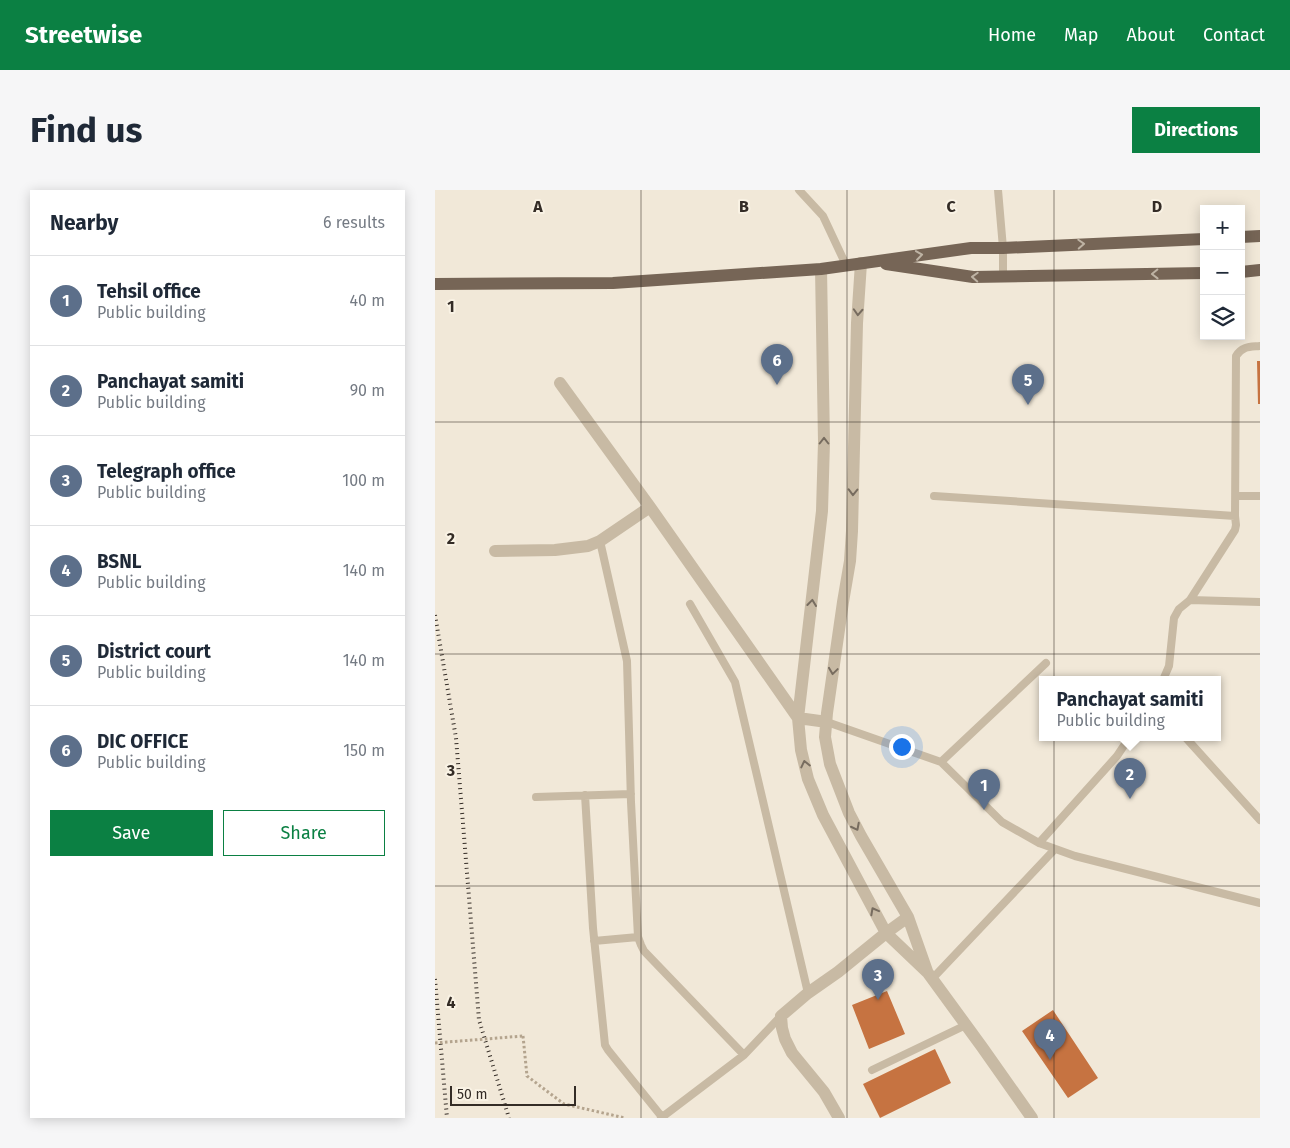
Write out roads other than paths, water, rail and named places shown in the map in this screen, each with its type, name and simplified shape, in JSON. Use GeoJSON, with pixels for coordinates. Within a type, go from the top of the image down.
{"type":"FeatureCollection","features":[{"type":"Feature","properties":{"kind":"main road"},"geometry":{"type":"LineString","coordinates":[[1245,237],[1260,236]]}},
{"type":"Feature","properties":{"kind":"main road"},"geometry":{"type":"LineString","coordinates":[[435,284],[613,283],[821,269],[971,248],[1200,239]]}},
{"type":"Feature","properties":{"kind":"main road"},"geometry":{"type":"LineString","coordinates":[[866,263],[973,277],[1200,273]]}},
{"type":"Feature","properties":{"kind":"main road"},"geometry":{"type":"LineString","coordinates":[[1245,272],[1260,270]]}},
{"type":"Feature","properties":{"kind":"street"},"geometry":{"type":"LineString","coordinates":[[866,263],[857,324],[850,561],[825,737],[830,764],[849,813],[908,918],[930,976]]}},
{"type":"Feature","properties":{"kind":"street"},"geometry":{"type":"LineString","coordinates":[[821,269],[824,442],[822,511],[798,718],[801,750],[808,779],[823,815],[886,933],[930,976],[1032,1118]]}},
{"type":"Feature","properties":{"kind":"street"},"geometry":{"type":"LineString","coordinates":[[560,383],[650,507],[798,718],[827,722]]}},
{"type":"Feature","properties":{"kind":"street"},"geometry":{"type":"LineString","coordinates":[[495,550],[555,550],[588,546],[600,541],[650,507]]}},
{"type":"Feature","properties":{"kind":"street"},"geometry":{"type":"LineString","coordinates":[[839,1118],[824,1092],[792,1053],[785,1039],[781,1016],[808,993],[908,918]]}},
{"type":"Feature","properties":{"kind":"lane"},"geometry":{"type":"LineString","coordinates":[[799,190],[823,216],[846,265]]}},
{"type":"Feature","properties":{"kind":"lane"},"geometry":{"type":"LineString","coordinates":[[998,190],[1003,248],[1003,277]]}},
{"type":"Feature","properties":{"kind":"lane"},"geometry":{"type":"LineString","coordinates":[[1165,676],[1169,666],[1173,618],[1179,609],[1190,600],[1235,530],[1236,356],[1239,350],[1260,346]]}},
{"type":"Feature","properties":{"kind":"lane"},"geometry":{"type":"LineString","coordinates":[[934,496],[1235,516]]}},
{"type":"Feature","properties":{"kind":"lane"},"geometry":{"type":"LineString","coordinates":[[1236,496],[1260,496]]}},
{"type":"Feature","properties":{"kind":"lane"},"geometry":{"type":"LineString","coordinates":[[600,541],[627,661],[638,937],[644,951],[744,1054]]}},
{"type":"Feature","properties":{"kind":"lane"},"geometry":{"type":"LineString","coordinates":[[1190,600],[1260,602]]}},
{"type":"Feature","properties":{"kind":"lane"},"geometry":{"type":"LineString","coordinates":[[691,604],[735,682],[808,993]]}},
{"type":"Feature","properties":{"kind":"lane"},"geometry":{"type":"LineString","coordinates":[[941,762],[1046,663]]}},
{"type":"Feature","properties":{"kind":"lane"},"geometry":{"type":"LineString","coordinates":[[827,722],[941,762],[1002,822],[1055,850],[1260,902]]}},
{"type":"Feature","properties":{"kind":"lane"},"geometry":{"type":"LineString","coordinates":[[1039,843],[1117,756],[1127,741]]}},
{"type":"Feature","properties":{"kind":"lane"},"geometry":{"type":"LineString","coordinates":[[1189,741],[1260,820]]}},
{"type":"Feature","properties":{"kind":"lane"},"geometry":{"type":"LineString","coordinates":[[536,797],[631,794]]}},
{"type":"Feature","properties":{"kind":"lane"},"geometry":{"type":"LineString","coordinates":[[585,795],[594,942],[605,1045],[662,1118],[744,1054],[781,1016]]}},
{"type":"Feature","properties":{"kind":"lane"},"geometry":{"type":"LineString","coordinates":[[930,976],[1055,850]]}},
{"type":"Feature","properties":{"kind":"lane"},"geometry":{"type":"LineString","coordinates":[[594,942],[638,937]]}},
{"type":"Feature","properties":{"kind":"lane"},"geometry":{"type":"LineString","coordinates":[[872,1070],[966,1025]]}},
{"type":"Feature","properties":{"kind":"railway"},"geometry":{"type":"LineString","coordinates":[[435,615],[456,738],[479,1020],[509,1118]]}},
{"type":"Feature","properties":{"kind":"railway"},"geometry":{"type":"LineString","coordinates":[[435,979],[447,1118]]}},
{"type":"Feature","properties":{"kind":"place","name":"DIC OFFICE"},"geometry":{"type":"Point","coordinates":[777,385]}},
{"type":"Feature","properties":{"kind":"place","name":"District court"},"geometry":{"type":"Point","coordinates":[1028,405]}},
{"type":"Feature","properties":{"kind":"place","name":"Panchayat samiti"},"geometry":{"type":"Point","coordinates":[1130,799]}},
{"type":"Feature","properties":{"kind":"place","name":"Tehsil office"},"geometry":{"type":"Point","coordinates":[984,810]}},
{"type":"Feature","properties":{"kind":"place","name":"Telegraph office"},"geometry":{"type":"Point","coordinates":[878,1000]}},
{"type":"Feature","properties":{"kind":"place","name":"BSNL"},"geometry":{"type":"Point","coordinates":[1050,1060]}}]}
